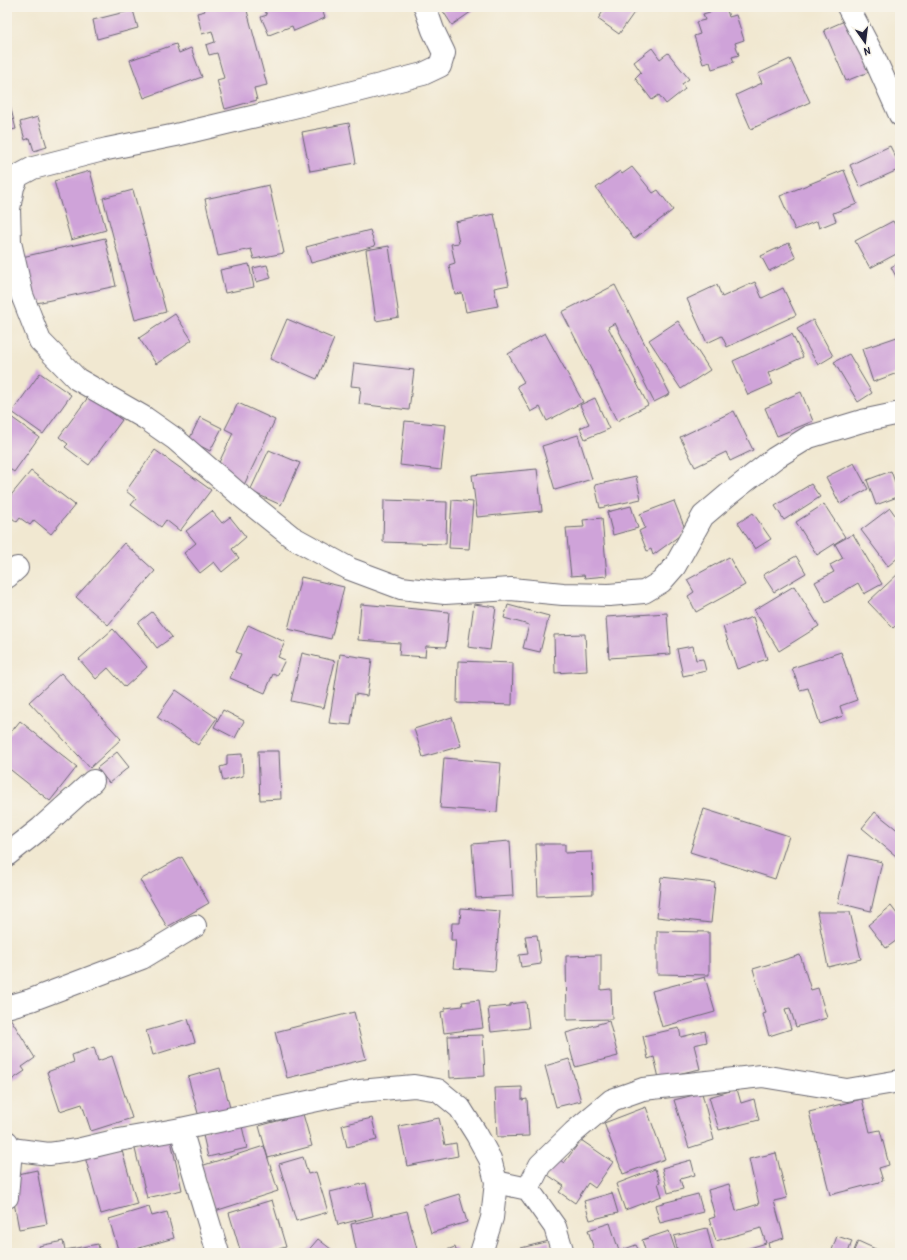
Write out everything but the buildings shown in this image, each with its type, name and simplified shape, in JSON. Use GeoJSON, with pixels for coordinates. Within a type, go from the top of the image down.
{"type":"FeatureCollection","features":[{"type":"Feature","properties":{"kind":"street"},"geometry":{"type":"LineString","coordinates":[[425,7],[444,53],[440,66],[423,74],[176,135],[107,149],[32,168],[18,176],[10,184],[10,242],[22,294],[40,341],[77,379],[145,418],[176,439],[241,496],[292,537],[350,569],[401,588],[445,593],[511,589],[563,594],[609,595],[644,592],[662,582],[675,566],[703,516],[775,458],[809,437],[862,421],[900,413]]}},
{"type":"Feature","properties":{"kind":"street"},"geometry":{"type":"LineString","coordinates":[[848,7],[874,57],[900,115]]}},
{"type":"Feature","properties":{"kind":"street"},"geometry":{"type":"LineString","coordinates":[[7,855],[41,828],[94,781]]}},
{"type":"Feature","properties":{"kind":"street"},"geometry":{"type":"LineString","coordinates":[[7,1007],[31,1000],[142,958],[195,926]]}},
{"type":"Feature","properties":{"kind":"street"},"geometry":{"type":"LineString","coordinates":[[528,1189],[540,1165],[574,1132],[612,1100],[643,1089],[762,1076],[847,1090],[900,1081]]}},
{"type":"Feature","properties":{"kind":"street"},"geometry":{"type":"LineString","coordinates":[[7,1197],[9,1146],[49,1154],[77,1150],[119,1140],[182,1129],[360,1092],[414,1086],[438,1090],[460,1108],[490,1159],[496,1182],[492,1218],[481,1253]]}},
{"type":"Feature","properties":{"kind":"street"},"geometry":{"type":"LineString","coordinates":[[182,1129],[218,1253]]}},
{"type":"Feature","properties":{"kind":"street"},"geometry":{"type":"LineString","coordinates":[[496,1182],[528,1189],[554,1227],[563,1253]]}}]}
